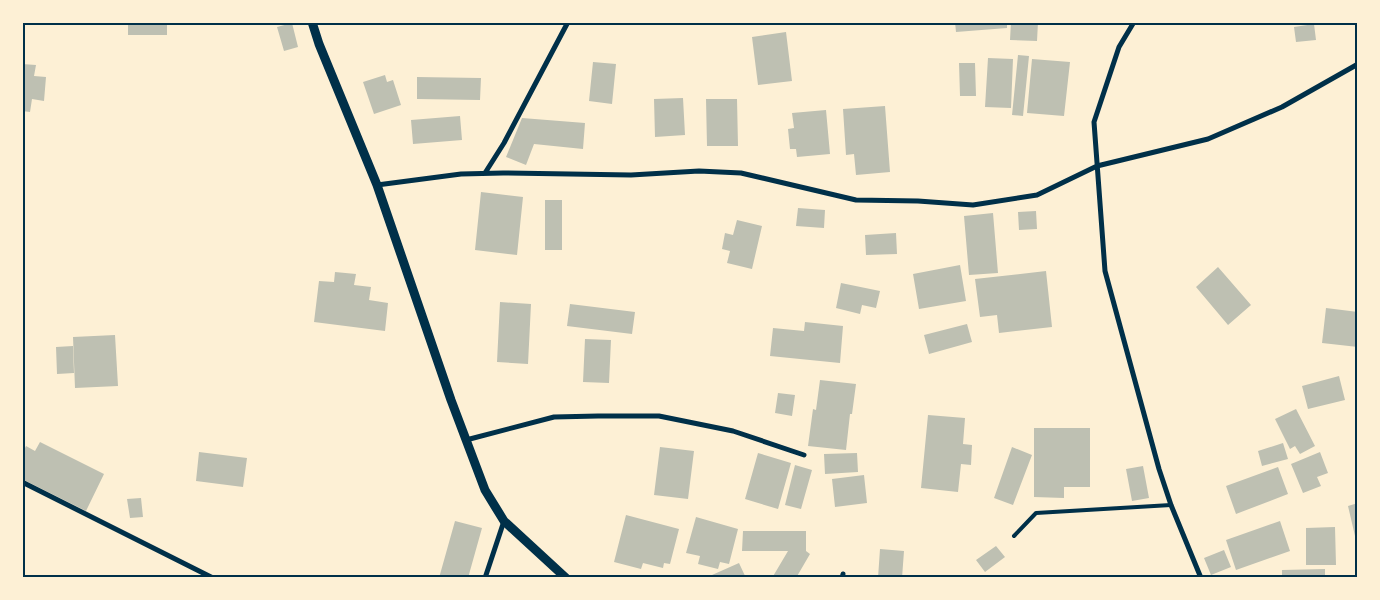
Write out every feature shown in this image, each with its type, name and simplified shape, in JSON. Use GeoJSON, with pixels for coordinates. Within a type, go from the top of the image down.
{"type":"FeatureCollection","features":[{"type":"Feature","properties":{"kind":"street"},"geometry":{"type":"LineString","coordinates":[[312,22],[376,185],[485,490],[504,521],[566,578]]}},
{"type":"Feature","properties":{"kind":"street"},"geometry":{"type":"LineString","coordinates":[[485,173],[508,135],[568,22]]}},
{"type":"Feature","properties":{"kind":"street"},"geometry":{"type":"LineString","coordinates":[[1134,22],[1120,47],[1094,122],[1105,271],[1159,469],[1171,505],[1201,578]]}},
{"type":"Feature","properties":{"kind":"street"},"geometry":{"type":"LineString","coordinates":[[376,185],[460,174],[631,175],[699,171],[741,173],[856,200],[918,201],[973,205],[1037,195],[1097,166],[1208,139],[1282,107],[1358,64]]}},
{"type":"Feature","properties":{"kind":"street"},"geometry":{"type":"LineString","coordinates":[[466,440],[554,417],[659,416],[733,431],[804,455]]}},
{"type":"Feature","properties":{"kind":"street"},"geometry":{"type":"LineString","coordinates":[[22,482],[213,578]]}},
{"type":"Feature","properties":{"kind":"street"},"geometry":{"type":"LineString","coordinates":[[485,578],[504,521]]}},
{"type":"Feature","properties":{"kind":"lane"},"geometry":{"type":"LineString","coordinates":[[1014,536],[1036,513],[1171,505]]}},
{"type":"Feature","properties":{"kind":"building"},"geometry":{"type":"Polygon","coordinates":[[[128,22],[167,22],[167,35],[128,35],[128,22]]]}},
{"type":"Feature","properties":{"kind":"building"},"geometry":{"type":"Polygon","coordinates":[[[955,22],[1007,22],[1007,28],[956,32],[955,22]]]}},
{"type":"Feature","properties":{"kind":"building"},"geometry":{"type":"Polygon","coordinates":[[[1011,22],[1038,22],[1037,41],[1010,40],[1011,22]]]}},
{"type":"Feature","properties":{"kind":"building"},"geometry":{"type":"Polygon","coordinates":[[[292,23],[298,47],[284,51],[277,27],[292,23]]]}},
{"type":"Feature","properties":{"kind":"building"},"geometry":{"type":"Polygon","coordinates":[[[1314,24],[1316,40],[1296,42],[1294,27],[1314,24]]]}},
{"type":"Feature","properties":{"kind":"building"},"geometry":{"type":"Polygon","coordinates":[[[786,32],[792,81],[758,85],[752,37],[786,32]]]}},
{"type":"Feature","properties":{"kind":"building"},"geometry":{"type":"Polygon","coordinates":[[[1018,55],[1029,56],[1023,116],[1012,115],[1018,55]]]}},
{"type":"Feature","properties":{"kind":"building"},"geometry":{"type":"Polygon","coordinates":[[[988,58],[1013,59],[1011,108],[985,107],[988,58]]]}},
{"type":"Feature","properties":{"kind":"building"},"geometry":{"type":"Polygon","coordinates":[[[1032,59],[1070,62],[1064,116],[1027,113],[1032,59]]]}},
{"type":"Feature","properties":{"kind":"building"},"geometry":{"type":"Polygon","coordinates":[[[593,62],[616,64],[612,104],[589,101],[593,62]]]}},
{"type":"Feature","properties":{"kind":"building"},"geometry":{"type":"Polygon","coordinates":[[[959,63],[975,63],[976,96],[960,96],[959,63]]]}},
{"type":"Feature","properties":{"kind":"building"},"geometry":{"type":"Polygon","coordinates":[[[22,64],[36,65],[34,76],[46,77],[44,101],[32,99],[30,112],[22,111],[22,64]]]}},
{"type":"Feature","properties":{"kind":"building"},"geometry":{"type":"Polygon","coordinates":[[[385,75],[387,82],[393,80],[401,105],[374,114],[363,82],[385,75]]]}},
{"type":"Feature","properties":{"kind":"building"},"geometry":{"type":"Polygon","coordinates":[[[417,77],[481,78],[480,100],[417,99],[417,77]]]}},
{"type":"Feature","properties":{"kind":"building"},"geometry":{"type":"Polygon","coordinates":[[[683,98],[685,135],[655,137],[654,99],[683,98]]]}},
{"type":"Feature","properties":{"kind":"building"},"geometry":{"type":"Polygon","coordinates":[[[706,99],[737,99],[738,146],[707,146],[706,99]]]}},
{"type":"Feature","properties":{"kind":"building"},"geometry":{"type":"Polygon","coordinates":[[[885,106],[890,172],[856,175],[854,154],[846,155],[843,109],[885,106]]]}},
{"type":"Feature","properties":{"kind":"building"},"geometry":{"type":"Polygon","coordinates":[[[826,110],[830,154],[797,157],[796,149],[790,149],[788,129],[794,128],[792,113],[826,110]]]}},
{"type":"Feature","properties":{"kind":"building"},"geometry":{"type":"Polygon","coordinates":[[[460,116],[462,140],[413,144],[411,120],[460,116]]]}},
{"type":"Feature","properties":{"kind":"building"},"geometry":{"type":"Polygon","coordinates":[[[522,118],[585,123],[583,149],[534,144],[526,165],[506,157],[522,118]]]}},
{"type":"Feature","properties":{"kind":"building"},"geometry":{"type":"Polygon","coordinates":[[[481,192],[523,197],[517,255],[475,250],[481,192]]]}},
{"type":"Feature","properties":{"kind":"building"},"geometry":{"type":"Polygon","coordinates":[[[545,200],[562,200],[562,250],[545,250],[545,200]]]}},
{"type":"Feature","properties":{"kind":"building"},"geometry":{"type":"Polygon","coordinates":[[[798,208],[825,210],[824,228],[796,226],[798,208]]]}},
{"type":"Feature","properties":{"kind":"building"},"geometry":{"type":"Polygon","coordinates":[[[1036,211],[1037,229],[1019,230],[1018,212],[1036,211]]]}},
{"type":"Feature","properties":{"kind":"building"},"geometry":{"type":"Polygon","coordinates":[[[993,213],[998,273],[969,275],[964,216],[993,213]]]}},
{"type":"Feature","properties":{"kind":"building"},"geometry":{"type":"Polygon","coordinates":[[[737,220],[762,226],[752,269],[727,263],[730,251],[722,249],[725,233],[733,235],[737,220]]]}},
{"type":"Feature","properties":{"kind":"building"},"geometry":{"type":"Polygon","coordinates":[[[896,233],[897,254],[866,255],[865,235],[896,233]]]}},
{"type":"Feature","properties":{"kind":"building"},"geometry":{"type":"Polygon","coordinates":[[[960,265],[966,301],[919,309],[913,274],[960,265]]]}},
{"type":"Feature","properties":{"kind":"building"},"geometry":{"type":"Polygon","coordinates":[[[1218,267],[1251,305],[1228,325],[1196,287],[1218,267]]]}},
{"type":"Feature","properties":{"kind":"building"},"geometry":{"type":"Polygon","coordinates":[[[1046,271],[1052,327],[999,333],[997,315],[980,317],[975,279],[1046,271]]]}},
{"type":"Feature","properties":{"kind":"building"},"geometry":{"type":"Polygon","coordinates":[[[335,272],[356,274],[354,285],[371,287],[369,300],[388,303],[385,331],[314,322],[319,281],[334,282],[335,272]]]}},
{"type":"Feature","properties":{"kind":"building"},"geometry":{"type":"Polygon","coordinates":[[[841,283],[880,291],[876,308],[862,305],[860,314],[836,308],[841,283]]]}},
{"type":"Feature","properties":{"kind":"building"},"geometry":{"type":"Polygon","coordinates":[[[500,302],[531,304],[528,364],[497,362],[500,302]]]}},
{"type":"Feature","properties":{"kind":"building"},"geometry":{"type":"Polygon","coordinates":[[[570,304],[635,312],[632,334],[567,326],[570,304]]]}},
{"type":"Feature","properties":{"kind":"building"},"geometry":{"type":"Polygon","coordinates":[[[1326,308],[1358,312],[1358,347],[1322,343],[1326,308]]]}},
{"type":"Feature","properties":{"kind":"building"},"geometry":{"type":"Polygon","coordinates":[[[805,322],[843,326],[840,363],[770,356],[773,328],[804,331],[805,322]]]}},
{"type":"Feature","properties":{"kind":"building"},"geometry":{"type":"Polygon","coordinates":[[[967,324],[972,342],[929,354],[924,335],[967,324]]]}},
{"type":"Feature","properties":{"kind":"building"},"geometry":{"type":"Polygon","coordinates":[[[115,335],[118,386],[75,388],[73,337],[115,335]]]}},
{"type":"Feature","properties":{"kind":"building"},"geometry":{"type":"Polygon","coordinates":[[[585,339],[611,340],[609,383],[583,382],[585,339]]]}},
{"type":"Feature","properties":{"kind":"building"},"geometry":{"type":"Polygon","coordinates":[[[73,346],[74,373],[57,374],[56,347],[73,346]]]}},
{"type":"Feature","properties":{"kind":"building"},"geometry":{"type":"Polygon","coordinates":[[[1339,376],[1345,400],[1308,409],[1302,386],[1339,376]]]}},
{"type":"Feature","properties":{"kind":"building"},"geometry":{"type":"Polygon","coordinates":[[[820,380],[856,384],[846,450],[808,446],[813,409],[816,410],[820,380]]]}},
{"type":"Feature","properties":{"kind":"building"},"geometry":{"type":"Polygon","coordinates":[[[778,393],[795,395],[792,416],[775,413],[778,393]]]}},
{"type":"Feature","properties":{"kind":"building"},"geometry":{"type":"Polygon","coordinates":[[[1296,409],[1315,446],[1300,454],[1295,446],[1290,449],[1275,419],[1296,409]]]}},
{"type":"Feature","properties":{"kind":"building"},"geometry":{"type":"Polygon","coordinates":[[[928,415],[965,418],[963,444],[972,445],[971,465],[961,464],[958,492],[921,488],[928,415]]]}},
{"type":"Feature","properties":{"kind":"building"},"geometry":{"type":"Polygon","coordinates":[[[1034,428],[1090,428],[1090,487],[1064,487],[1064,498],[1034,497],[1034,428]]]}},
{"type":"Feature","properties":{"kind":"building"},"geometry":{"type":"Polygon","coordinates":[[[40,442],[104,474],[86,511],[22,479],[22,454],[26,446],[35,451],[40,442]]]}},
{"type":"Feature","properties":{"kind":"building"},"geometry":{"type":"Polygon","coordinates":[[[1283,443],[1288,459],[1262,466],[1258,451],[1283,443]]]}},
{"type":"Feature","properties":{"kind":"building"},"geometry":{"type":"Polygon","coordinates":[[[660,447],[694,451],[688,499],[654,495],[660,447]]]}},
{"type":"Feature","properties":{"kind":"building"},"geometry":{"type":"Polygon","coordinates":[[[1012,447],[1032,455],[1013,505],[994,498],[1012,447]]]}},
{"type":"Feature","properties":{"kind":"building"},"geometry":{"type":"Polygon","coordinates":[[[199,452],[247,458],[243,487],[196,481],[199,452]]]}},
{"type":"Feature","properties":{"kind":"building"},"geometry":{"type":"Polygon","coordinates":[[[1320,452],[1328,473],[1317,477],[1321,486],[1303,493],[1291,464],[1320,452]]]}},
{"type":"Feature","properties":{"kind":"building"},"geometry":{"type":"Polygon","coordinates":[[[758,453],[791,463],[778,509],[745,499],[758,453]]]}},
{"type":"Feature","properties":{"kind":"building"},"geometry":{"type":"Polygon","coordinates":[[[857,453],[858,472],[825,474],[824,454],[857,453]]]}},
{"type":"Feature","properties":{"kind":"building"},"geometry":{"type":"Polygon","coordinates":[[[795,465],[812,470],[801,509],[785,505],[795,465]]]}},
{"type":"Feature","properties":{"kind":"building"},"geometry":{"type":"Polygon","coordinates":[[[1143,466],[1149,498],[1132,501],[1126,469],[1143,466]]]}},
{"type":"Feature","properties":{"kind":"building"},"geometry":{"type":"Polygon","coordinates":[[[1278,467],[1288,494],[1236,514],[1226,486],[1278,467]]]}},
{"type":"Feature","properties":{"kind":"building"},"geometry":{"type":"Polygon","coordinates":[[[864,475],[867,503],[835,507],[832,479],[864,475]]]}},
{"type":"Feature","properties":{"kind":"building"},"geometry":{"type":"Polygon","coordinates":[[[141,498],[143,517],[130,518],[127,499],[141,498]]]}},
{"type":"Feature","properties":{"kind":"building"},"geometry":{"type":"Polygon","coordinates":[[[1358,503],[1358,536],[1355,536],[1348,506],[1358,503]]]}},
{"type":"Feature","properties":{"kind":"building"},"geometry":{"type":"Polygon","coordinates":[[[626,515],[679,529],[670,564],[664,563],[663,568],[643,563],[641,569],[614,562],[626,515]]]}},
{"type":"Feature","properties":{"kind":"building"},"geometry":{"type":"Polygon","coordinates":[[[696,517],[738,529],[729,564],[720,562],[718,569],[698,564],[700,556],[686,553],[696,517]]]}},
{"type":"Feature","properties":{"kind":"building"},"geometry":{"type":"Polygon","coordinates":[[[455,521],[482,528],[468,578],[439,578],[455,521]]]}},
{"type":"Feature","properties":{"kind":"building"},"geometry":{"type":"Polygon","coordinates":[[[1280,521],[1290,551],[1236,570],[1226,540],[1280,521]]]}},
{"type":"Feature","properties":{"kind":"building"},"geometry":{"type":"Polygon","coordinates":[[[1335,527],[1336,565],[1306,565],[1306,528],[1335,527]]]}},
{"type":"Feature","properties":{"kind":"building"},"geometry":{"type":"Polygon","coordinates":[[[743,531],[806,531],[806,551],[810,554],[796,578],[772,578],[788,551],[742,551],[743,531]]]}},
{"type":"Feature","properties":{"kind":"building"},"geometry":{"type":"Polygon","coordinates":[[[996,546],[1005,557],[985,572],[976,560],[996,546]]]}},
{"type":"Feature","properties":{"kind":"building"},"geometry":{"type":"Polygon","coordinates":[[[880,549],[904,551],[902,578],[878,578],[880,549]]]}},
{"type":"Feature","properties":{"kind":"building"},"geometry":{"type":"Polygon","coordinates":[[[1224,550],[1231,567],[1211,575],[1204,558],[1224,550]]]}},
{"type":"Feature","properties":{"kind":"building"},"geometry":{"type":"Polygon","coordinates":[[[739,563],[746,578],[713,578],[712,575],[739,563]]]}},
{"type":"Feature","properties":{"kind":"building"},"geometry":{"type":"Polygon","coordinates":[[[1325,569],[1325,578],[1282,578],[1282,570],[1325,569]]]}}]}
